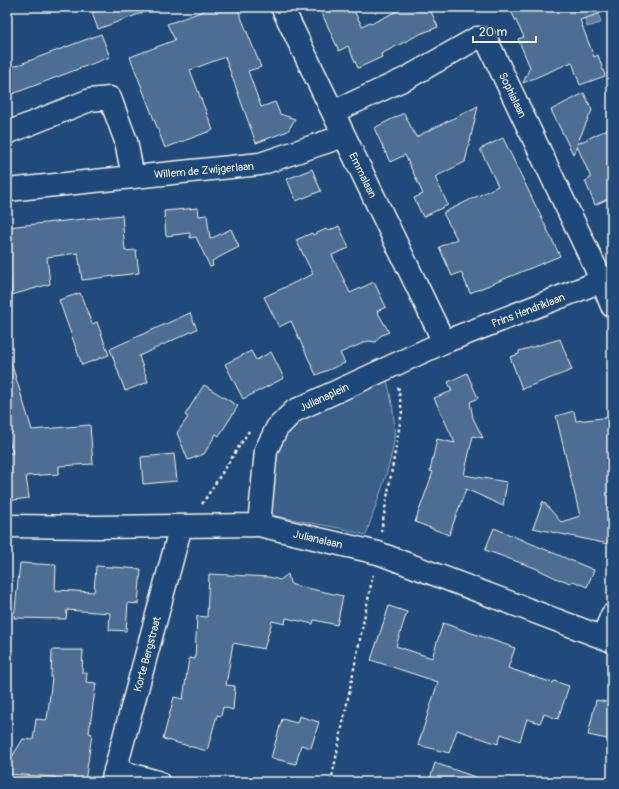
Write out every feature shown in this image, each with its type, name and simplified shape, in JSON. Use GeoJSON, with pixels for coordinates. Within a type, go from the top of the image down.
{"type":"FeatureCollection","features":[{"type":"Feature","properties":{"kind":"street","name":"Emmalaan"},"geometry":{"type":"LineString","coordinates":[[282,7],[444,342]]}},
{"type":"Feature","properties":{"kind":"street","name":"Sophialaan"},"geometry":{"type":"LineString","coordinates":[[333,112],[407,78],[477,38],[486,39],[607,279],[612,306]]}},
{"type":"Feature","properties":{"kind":"street"},"geometry":{"type":"LineString","coordinates":[[7,133],[90,100],[110,98],[126,141],[133,177]]}},
{"type":"Feature","properties":{"kind":"street","name":"Willem de Zwijgerlaan"},"geometry":{"type":"LineString","coordinates":[[7,190],[260,164],[344,136]]}},
{"type":"Feature","properties":{"kind":"street","name":"Prins Hendriklaan"},"geometry":{"type":"LineString","coordinates":[[444,342],[607,279]]}},
{"type":"Feature","properties":{"kind":"street","name":"Julianaplein"},"geometry":{"type":"LineString","coordinates":[[259,525],[266,450],[277,428],[294,411],[444,342]]}},
{"type":"Feature","properties":{"kind":"street","name":"Julianalaan"},"geometry":{"type":"LineString","coordinates":[[7,526],[97,527],[259,525],[378,553],[607,639]]}},
{"type":"Feature","properties":{"kind":"street","name":"Korte Bergstraat"},"geometry":{"type":"LineString","coordinates":[[114,776],[181,526]]}},
{"type":"Feature","properties":{"kind":"street"},"geometry":{"type":"LineString","coordinates":[[607,639],[612,615]]}},
{"type":"Feature","properties":{"kind":"street"},"geometry":{"type":"LineString","coordinates":[[114,776],[158,782]]}},
{"type":"Feature","properties":{"kind":"path"},"geometry":{"type":"LineString","coordinates":[[181,526],[204,503],[250,430]]}},
{"type":"Feature","properties":{"kind":"shaded area"},"geometry":{"type":"Polygon","coordinates":[[[581,7],[597,7],[601,23],[587,27],[581,7]]]}},
{"type":"Feature","properties":{"kind":"shaded area"},"geometry":{"type":"Polygon","coordinates":[[[386,376],[394,416],[394,440],[386,476],[366,535],[344,529],[275,516],[263,502],[276,432],[386,376]]]}},
{"type":"Feature","properties":{"kind":"building"},"geometry":{"type":"Polygon","coordinates":[[[107,7],[153,7],[153,9],[98,29],[92,13],[107,7]]]}},
{"type":"Feature","properties":{"kind":"building"},"geometry":{"type":"Polygon","coordinates":[[[202,7],[237,7],[261,67],[248,71],[261,107],[275,102],[280,114],[295,119],[288,131],[256,143],[225,57],[190,70],[213,130],[165,148],[130,57],[175,40],[167,24],[204,11],[202,7]]]}},
{"type":"Feature","properties":{"kind":"building"},"geometry":{"type":"Polygon","coordinates":[[[319,7],[352,7],[362,26],[370,22],[371,24],[405,7],[429,7],[438,27],[420,34],[381,54],[382,57],[358,68],[348,46],[339,51],[319,7]]]}},
{"type":"Feature","properties":{"kind":"building"},"geometry":{"type":"Polygon","coordinates":[[[509,7],[609,7],[610,10],[580,20],[594,57],[598,55],[605,76],[580,85],[572,62],[523,83],[530,67],[518,39],[524,37],[509,7]]]}},
{"type":"Feature","properties":{"kind":"building"},"geometry":{"type":"Polygon","coordinates":[[[101,34],[110,57],[7,96],[7,69],[101,34]]]}},
{"type":"Feature","properties":{"kind":"building"},"geometry":{"type":"Polygon","coordinates":[[[584,93],[592,110],[577,144],[612,127],[612,197],[595,205],[585,181],[591,178],[577,146],[573,154],[551,110],[584,93]]]}},
{"type":"Feature","properties":{"kind":"building"},"geometry":{"type":"Polygon","coordinates":[[[478,106],[465,162],[435,177],[448,205],[423,217],[414,198],[423,194],[405,155],[390,162],[374,128],[404,113],[416,137],[478,106]]]}},
{"type":"Feature","properties":{"kind":"building"},"geometry":{"type":"Polygon","coordinates":[[[503,138],[560,256],[470,293],[461,272],[452,276],[439,247],[457,239],[443,213],[498,186],[480,149],[503,138]]]}},
{"type":"Feature","properties":{"kind":"building"},"geometry":{"type":"Polygon","coordinates":[[[312,169],[321,191],[296,201],[287,179],[312,169]]]}},
{"type":"Feature","properties":{"kind":"building"},"geometry":{"type":"Polygon","coordinates":[[[198,208],[199,216],[207,215],[210,239],[231,229],[239,247],[212,261],[213,266],[210,267],[196,237],[190,238],[190,233],[166,236],[164,211],[198,208]]]}},
{"type":"Feature","properties":{"kind":"building"},"geometry":{"type":"Polygon","coordinates":[[[122,215],[125,251],[136,250],[139,273],[82,280],[78,253],[47,257],[50,284],[12,295],[7,252],[7,227],[122,215]]]}},
{"type":"Feature","properties":{"kind":"building"},"geometry":{"type":"Polygon","coordinates":[[[339,226],[349,248],[332,255],[350,293],[374,282],[386,307],[377,311],[389,332],[380,336],[376,342],[368,341],[340,353],[345,363],[316,375],[291,321],[279,327],[264,297],[313,274],[296,240],[312,233],[313,235],[326,229],[328,231],[339,226]]]}},
{"type":"Feature","properties":{"kind":"building"},"geometry":{"type":"Polygon","coordinates":[[[80,293],[92,324],[97,322],[109,355],[82,365],[59,300],[80,293]]]}},
{"type":"Feature","properties":{"kind":"building"},"geometry":{"type":"Polygon","coordinates":[[[190,313],[197,329],[139,356],[148,382],[125,391],[110,349],[190,313]]]}},
{"type":"Feature","properties":{"kind":"building"},"geometry":{"type":"Polygon","coordinates":[[[560,339],[572,370],[522,389],[510,357],[519,354],[519,351],[560,339]]]}},
{"type":"Feature","properties":{"kind":"building"},"geometry":{"type":"Polygon","coordinates":[[[251,351],[256,360],[271,352],[284,378],[243,399],[225,364],[251,351]]]}},
{"type":"Feature","properties":{"kind":"building"},"geometry":{"type":"Polygon","coordinates":[[[11,362],[32,430],[90,425],[93,464],[59,466],[59,474],[26,476],[29,498],[7,501],[7,453],[13,453],[7,435],[7,363],[11,362]]]}},
{"type":"Feature","properties":{"kind":"building"},"geometry":{"type":"Polygon","coordinates":[[[467,373],[478,398],[470,402],[473,418],[483,438],[473,436],[464,475],[507,482],[503,506],[466,489],[449,535],[415,522],[433,472],[430,471],[437,439],[455,443],[434,398],[452,391],[448,382],[467,373]]]}},
{"type":"Feature","properties":{"kind":"building"},"geometry":{"type":"Polygon","coordinates":[[[204,385],[238,406],[219,436],[216,434],[204,454],[188,460],[177,433],[188,417],[185,415],[204,385]]]}},
{"type":"Feature","properties":{"kind":"building"},"geometry":{"type":"Polygon","coordinates":[[[574,411],[576,421],[612,417],[612,515],[608,544],[533,528],[543,501],[561,522],[580,516],[556,416],[574,411]]]}},
{"type":"Feature","properties":{"kind":"building"},"geometry":{"type":"Polygon","coordinates":[[[174,454],[177,481],[143,484],[141,457],[174,454]]]}},
{"type":"Feature","properties":{"kind":"building"},"geometry":{"type":"Polygon","coordinates":[[[494,528],[594,570],[587,587],[573,581],[570,583],[560,580],[535,568],[485,550],[494,528]]]}},
{"type":"Feature","properties":{"kind":"building"},"geometry":{"type":"Polygon","coordinates":[[[20,563],[56,565],[55,590],[94,592],[96,566],[141,569],[138,604],[128,603],[126,631],[109,630],[110,613],[67,610],[66,619],[14,618],[20,563]]]}},
{"type":"Feature","properties":{"kind":"building"},"geometry":{"type":"Polygon","coordinates":[[[209,574],[269,577],[280,580],[288,574],[290,583],[293,585],[343,596],[337,625],[314,620],[313,624],[286,618],[285,624],[272,621],[264,649],[233,643],[226,685],[235,686],[233,710],[223,707],[221,716],[217,715],[207,751],[163,739],[174,697],[183,699],[189,658],[195,659],[197,616],[207,617],[209,574]]]}},
{"type":"Feature","properties":{"kind":"building"},"geometry":{"type":"Polygon","coordinates":[[[389,606],[407,612],[396,646],[432,658],[443,623],[515,648],[508,668],[553,683],[554,681],[569,686],[558,719],[544,714],[540,723],[527,719],[520,741],[501,734],[498,744],[457,730],[449,753],[418,745],[438,682],[371,660],[389,606]]]}},
{"type":"Feature","properties":{"kind":"building"},"geometry":{"type":"Polygon","coordinates":[[[52,650],[83,650],[82,673],[87,673],[86,682],[96,683],[89,733],[92,734],[85,782],[54,782],[55,777],[7,774],[7,765],[23,739],[33,740],[36,719],[47,719],[52,678],[52,650]]]}},
{"type":"Feature","properties":{"kind":"building"},"geometry":{"type":"Polygon","coordinates":[[[596,700],[612,703],[612,740],[588,735],[596,700]]]}},
{"type":"Feature","properties":{"kind":"building"},"geometry":{"type":"Polygon","coordinates":[[[299,716],[319,722],[311,748],[301,745],[296,764],[271,758],[282,719],[297,723],[299,716]]]}},
{"type":"Feature","properties":{"kind":"building"},"geometry":{"type":"Polygon","coordinates":[[[435,763],[481,779],[481,782],[429,782],[435,763]]]}}]}
